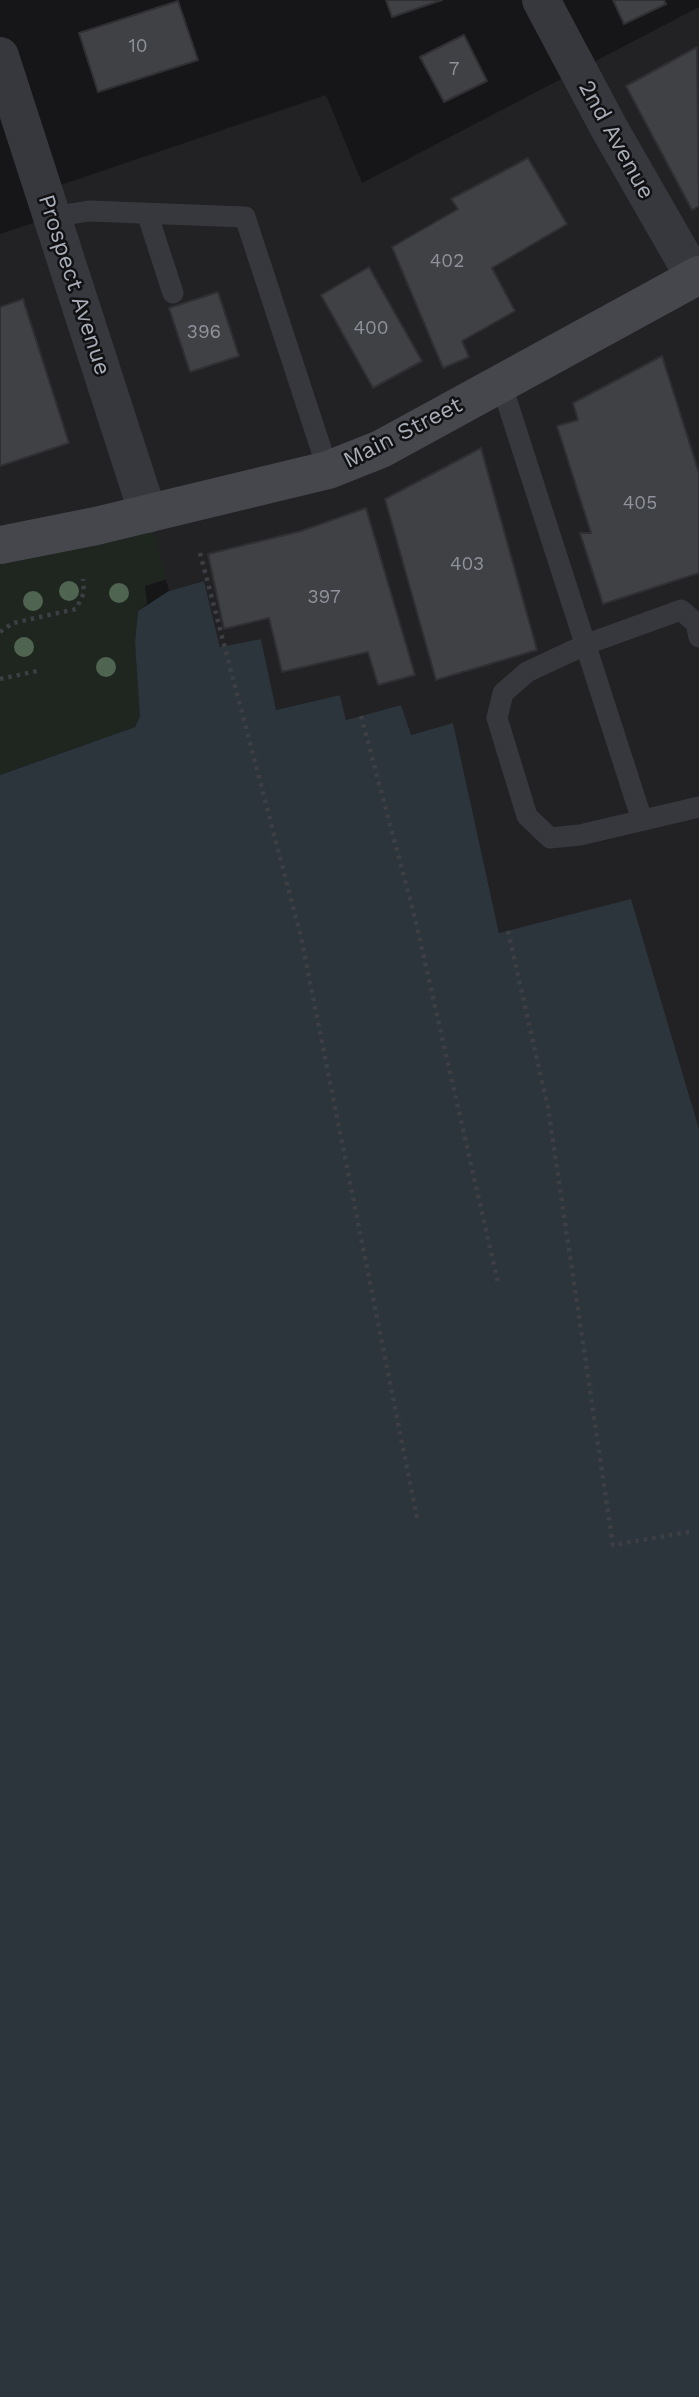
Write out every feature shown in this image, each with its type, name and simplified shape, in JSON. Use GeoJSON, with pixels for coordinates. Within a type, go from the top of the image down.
{"type":"FeatureCollection","features":[{"type":"Feature","properties":{"kind":"main road","name":"Main Street"},"geometry":{"type":"LineString","coordinates":[[0,545],[148,514],[328,470],[381,449],[697,277]]}},
{"type":"Feature","properties":{"kind":"street","name":"2nd Avenue"},"geometry":{"type":"LineString","coordinates":[[541,0],[609,128],[697,277]]}},
{"type":"Feature","properties":{"kind":"street","name":"Prospect Avenue"},"geometry":{"type":"LineString","coordinates":[[0,56],[148,514]]}},
{"type":"Feature","properties":{"kind":"lane"},"geometry":{"type":"LineString","coordinates":[[52,217],[89,211],[245,217],[328,470]]}},
{"type":"Feature","properties":{"kind":"lane"},"geometry":{"type":"LineString","coordinates":[[147,213],[173,293]]}},
{"type":"Feature","properties":{"kind":"lane"},"geometry":{"type":"LineString","coordinates":[[501,383],[642,820]]}},
{"type":"Feature","properties":{"kind":"lane"},"geometry":{"type":"LineString","coordinates":[[699,637],[695,623],[681,610],[587,644],[527,672],[503,692],[498,718],[527,816],[550,838],[580,835],[699,807]]}},
{"type":"Feature","properties":{"kind":"path"},"geometry":{"type":"LineString","coordinates":[[200,553],[302,937],[418,1522]]}},
{"type":"Feature","properties":{"kind":"path"},"geometry":{"type":"LineString","coordinates":[[0,632],[13,623],[76,608],[84,593],[83,579]]}},
{"type":"Feature","properties":{"kind":"path"},"geometry":{"type":"LineString","coordinates":[[0,679],[37,671]]}},
{"type":"Feature","properties":{"kind":"path"},"geometry":{"type":"LineString","coordinates":[[361,716],[414,914],[498,1283]]}},
{"type":"Feature","properties":{"kind":"path"},"geometry":{"type":"LineString","coordinates":[[508,931],[548,1108],[614,1545],[694,1531]]}},
{"type":"Feature","properties":{"kind":"shaded area"},"geometry":{"type":"Polygon","coordinates":[[[699,7],[699,1129],[631,900],[499,933],[453,724],[410,735],[401,705],[346,720],[340,695],[275,710],[261,639],[220,648],[204,581],[169,591],[162,565],[0,545],[0,234],[51,217],[43,191],[326,95],[362,183],[699,7]]]}},
{"type":"Feature","properties":{"kind":"shaded area"},"geometry":{"type":"Polygon","coordinates":[[[148,514],[167,579],[145,586],[147,604],[138,611],[135,642],[141,703],[140,716],[135,727],[0,775],[0,545],[148,514]]]}},
{"type":"Feature","properties":{"kind":"shaded area"},"geometry":{"type":"Polygon","coordinates":[[[204,581],[220,647],[261,639],[276,710],[340,695],[346,720],[401,705],[411,735],[453,723],[499,933],[631,899],[699,1129],[699,2397],[0,2397],[0,775],[135,727],[140,716],[135,642],[138,611],[169,591],[204,581]]]}},
{"type":"Feature","properties":{"kind":"building"},"geometry":{"type":"Polygon","coordinates":[[[386,0],[442,0],[392,17],[386,0]]]}},
{"type":"Feature","properties":{"kind":"building"},"geometry":{"type":"Polygon","coordinates":[[[613,0],[664,0],[666,4],[624,24],[613,0]]]}},
{"type":"Feature","properties":{"kind":"building"},"geometry":{"type":"Polygon","coordinates":[[[178,1],[198,60],[98,92],[79,33],[178,1]]]}},
{"type":"Feature","properties":{"kind":"building"},"geometry":{"type":"Polygon","coordinates":[[[464,35],[487,81],[444,102],[420,57],[464,35]]]}},
{"type":"Feature","properties":{"kind":"building"},"geometry":{"type":"Polygon","coordinates":[[[697,47],[699,206],[692,210],[626,86],[697,47]]]}},
{"type":"Feature","properties":{"kind":"building"},"geometry":{"type":"Polygon","coordinates":[[[528,158],[567,224],[492,268],[515,311],[462,341],[469,357],[443,368],[392,247],[458,209],[451,199],[528,158]]]}},
{"type":"Feature","properties":{"kind":"building"},"geometry":{"type":"Polygon","coordinates":[[[369,267],[422,361],[373,388],[321,295],[369,267]]]}},
{"type":"Feature","properties":{"kind":"building"},"geometry":{"type":"Polygon","coordinates":[[[218,292],[239,356],[190,372],[169,308],[218,292]]]}},
{"type":"Feature","properties":{"kind":"building"},"geometry":{"type":"Polygon","coordinates":[[[23,299],[69,443],[0,466],[0,307],[23,299]]]}},
{"type":"Feature","properties":{"kind":"building"},"geometry":{"type":"Polygon","coordinates":[[[662,356],[699,473],[699,573],[603,604],[580,533],[591,533],[557,426],[578,420],[573,403],[662,356]]]}},
{"type":"Feature","properties":{"kind":"building"},"geometry":{"type":"Polygon","coordinates":[[[481,448],[537,650],[436,680],[385,499],[481,448]]]}},
{"type":"Feature","properties":{"kind":"building"},"geometry":{"type":"Polygon","coordinates":[[[366,508],[415,675],[378,685],[368,652],[282,672],[269,618],[224,629],[208,554],[301,531],[366,508]]]}}]}
